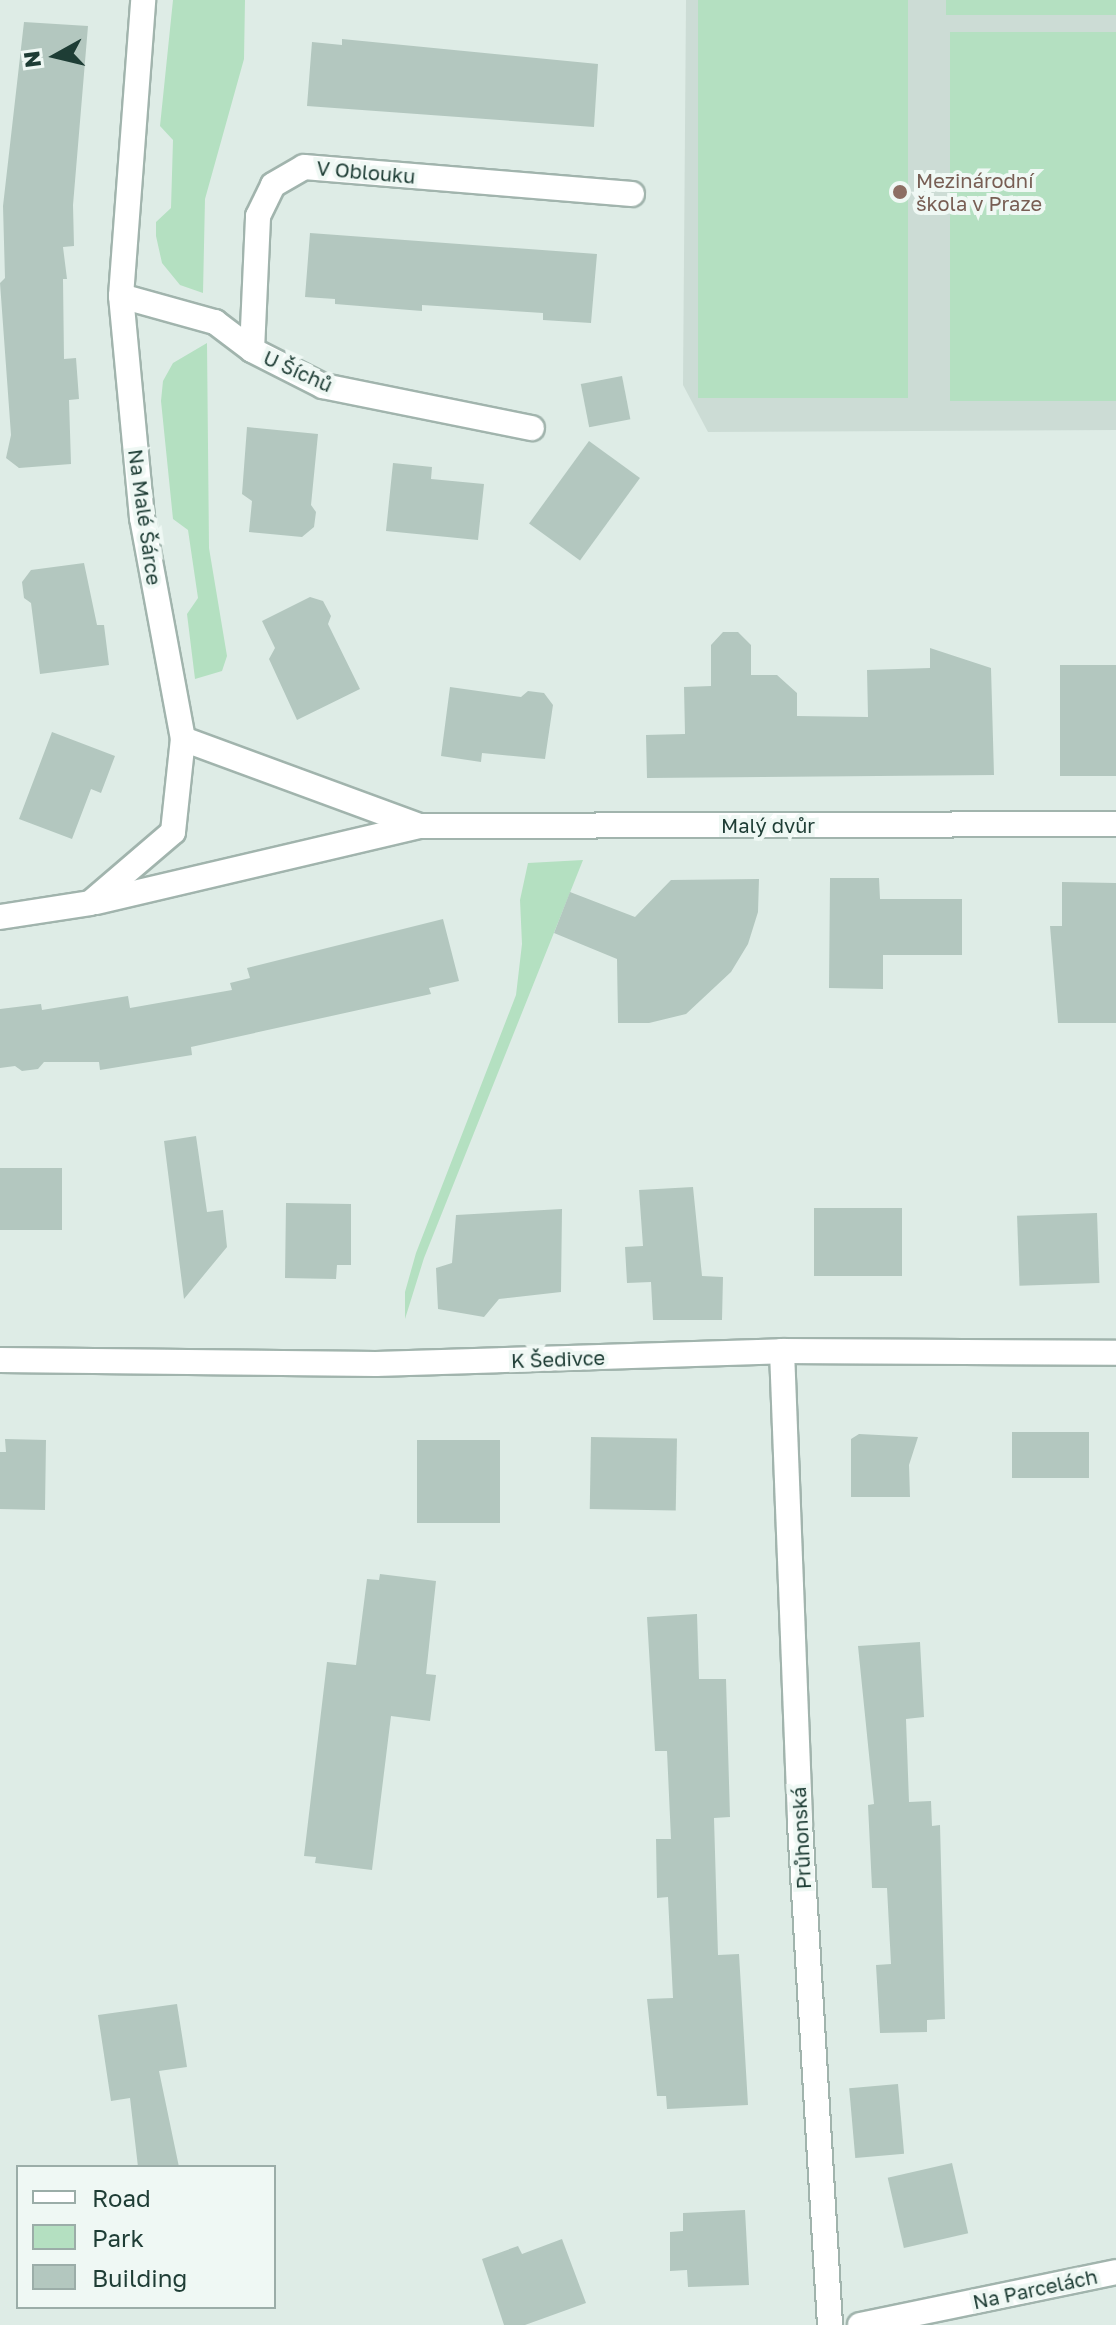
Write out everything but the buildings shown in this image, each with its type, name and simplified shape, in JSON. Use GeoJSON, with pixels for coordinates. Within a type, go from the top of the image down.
{"type":"FeatureCollection","features":[{"type":"Feature","properties":{"kind":"street","name":"Na Malé Šárce"},"geometry":{"type":"LineString","coordinates":[[90,903],[173,832],[183,739],[142,518],[121,296],[143,0]]}},
{"type":"Feature","properties":{"kind":"street","name":"V Oblouku"},"geometry":{"type":"LineString","coordinates":[[252,350],[258,216],[273,185],[304,167],[632,194]]}},
{"type":"Feature","properties":{"kind":"street","name":"U Šíchů"},"geometry":{"type":"LineString","coordinates":[[121,296],[215,322],[252,350],[323,386],[532,428]]}},
{"type":"Feature","properties":{"kind":"street","name":"Malý dvůr"},"geometry":{"type":"LineString","coordinates":[[183,739],[419,826]]}},
{"type":"Feature","properties":{"kind":"street","name":"Malý dvůr"},"geometry":{"type":"LineString","coordinates":[[90,903],[419,826],[1116,824]]}},
{"type":"Feature","properties":{"kind":"street"},"geometry":{"type":"LineString","coordinates":[[0,917],[90,903]]}},
{"type":"Feature","properties":{"kind":"street","name":"K Šedivce"},"geometry":{"type":"LineString","coordinates":[[0,1360],[376,1364],[782,1351],[1116,1353]]}},
{"type":"Feature","properties":{"kind":"street","name":"Průhonská"},"geometry":{"type":"LineString","coordinates":[[782,1351],[800,1824],[830,2325]]}},
{"type":"Feature","properties":{"kind":"street","name":"Na Parcelách"},"geometry":{"type":"LineString","coordinates":[[860,2325],[1116,2272]]}},
{"type":"Feature","properties":{"kind":"shaded area","name":"Mezinárodní škola v Praze"},"geometry":{"type":"Polygon","coordinates":[[[686,0],[1116,0],[1116,430],[708,432],[683,385],[686,0]]]}},
{"type":"Feature","properties":{"kind":"green space"},"geometry":{"type":"Polygon","coordinates":[[[173,0],[245,0],[244,59],[205,199],[203,293],[180,285],[162,263],[156,236],[156,222],[171,208],[173,140],[160,126],[173,0]]]}},
{"type":"Feature","properties":{"kind":"green space"},"geometry":{"type":"Polygon","coordinates":[[[698,0],[908,0],[908,398],[698,398],[698,0]]]}},
{"type":"Feature","properties":{"kind":"green space"},"geometry":{"type":"Polygon","coordinates":[[[946,0],[1116,0],[1116,15],[946,15],[946,0]]]}},
{"type":"Feature","properties":{"kind":"green space"},"geometry":{"type":"Polygon","coordinates":[[[950,32],[1116,32],[1116,401],[950,401],[950,32]]]}},
{"type":"Feature","properties":{"kind":"green space"},"geometry":{"type":"Polygon","coordinates":[[[207,343],[209,548],[227,656],[222,671],[195,679],[187,614],[198,598],[188,530],[173,519],[161,401],[163,381],[173,363],[207,343]]]}},
{"type":"Feature","properties":{"kind":"green space"},"geometry":{"type":"Polygon","coordinates":[[[583,860],[424,1258],[405,1319],[405,1292],[416,1253],[516,995],[522,944],[520,900],[528,863],[583,860]]]}},
{"type":"Feature","properties":{"kind":"place","name":"Mezinárodní škola v Praze"},"geometry":{"type":"Point","coordinates":[900,192]}}]}
